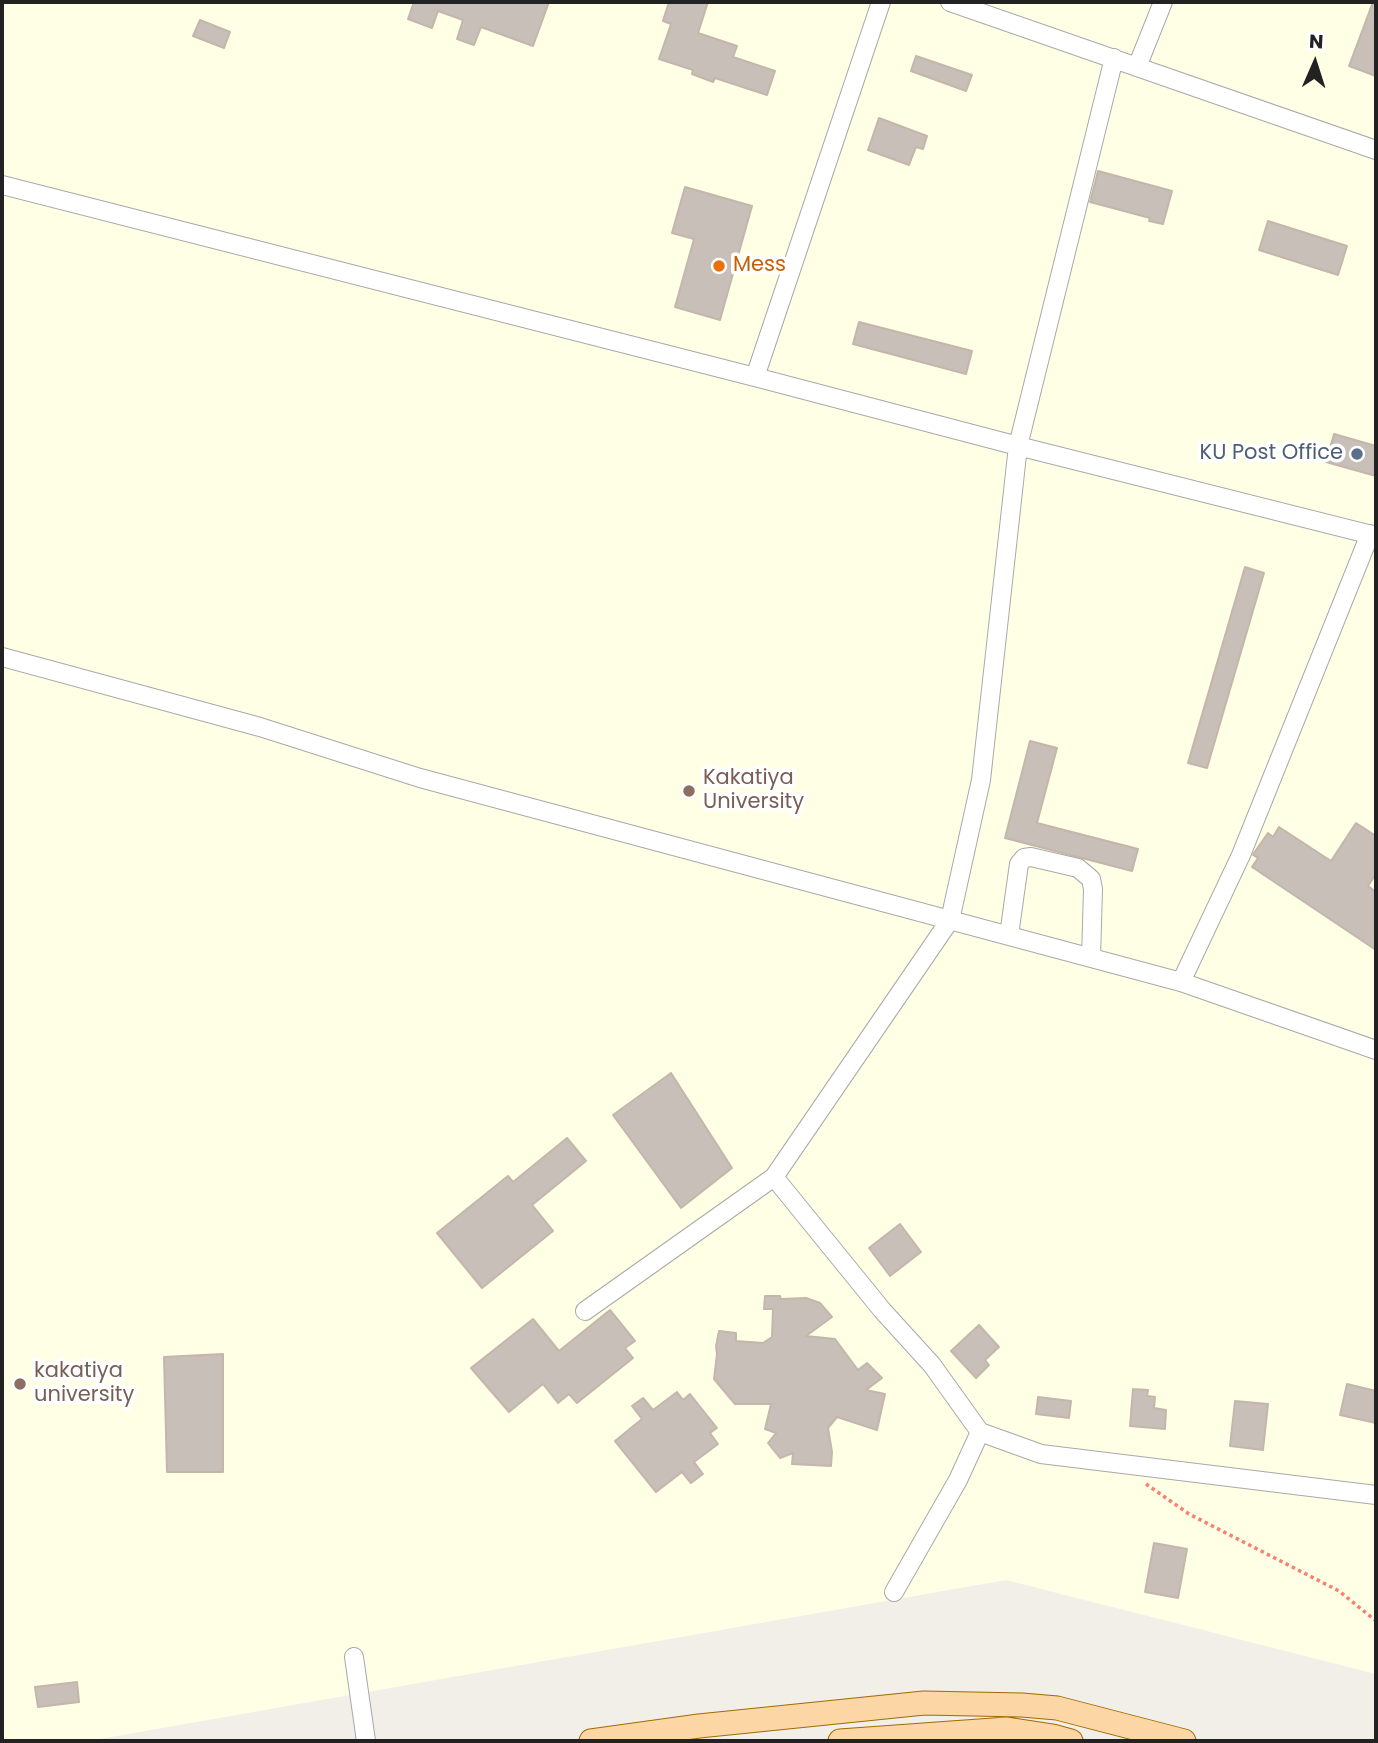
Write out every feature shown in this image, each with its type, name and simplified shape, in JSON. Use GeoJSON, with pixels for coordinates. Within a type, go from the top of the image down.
{"type":"FeatureCollection","features":[{"type":"Feature","properties":{"kind":"main road"},"geometry":{"type":"LineString","coordinates":[[591,1741],[924,1703],[1057,1708],[1184,1741]]}},
{"type":"Feature","properties":{"kind":"main road"},"geometry":{"type":"LineString","coordinates":[[840,1741],[1007,1730],[1071,1741]]}},
{"type":"Feature","properties":{"kind":"street"},"geometry":{"type":"LineString","coordinates":[[755,377],[881,2]]}},
{"type":"Feature","properties":{"kind":"street"},"geometry":{"type":"LineString","coordinates":[[950,2],[1376,150]]}},
{"type":"Feature","properties":{"kind":"street"},"geometry":{"type":"LineString","coordinates":[[1137,66],[1163,2]]}},
{"type":"Feature","properties":{"kind":"street"},"geometry":{"type":"LineString","coordinates":[[585,1311],[774,1177],[950,920],[981,780],[1018,446],[1114,58]]}},
{"type":"Feature","properties":{"kind":"street"},"geometry":{"type":"LineString","coordinates":[[2,185],[1373,535],[1241,855],[1181,982]]}},
{"type":"Feature","properties":{"kind":"street"},"geometry":{"type":"LineString","coordinates":[[2,657],[260,727],[419,778],[1181,982],[1376,1050]]}},
{"type":"Feature","properties":{"kind":"street"},"geometry":{"type":"LineString","coordinates":[[1009,935],[1019,863],[1024,858],[1031,857],[1078,868],[1091,879],[1093,889],[1091,957]]}},
{"type":"Feature","properties":{"kind":"street"},"geometry":{"type":"LineString","coordinates":[[774,1177],[882,1310],[932,1364],[980,1432],[1041,1454],[1376,1495]]}},
{"type":"Feature","properties":{"kind":"street"},"geometry":{"type":"LineString","coordinates":[[894,1592],[958,1480],[980,1432]]}},
{"type":"Feature","properties":{"kind":"street"},"geometry":{"type":"LineString","coordinates":[[354,1657],[366,1741]]}},
{"type":"Feature","properties":{"kind":"path"},"geometry":{"type":"LineString","coordinates":[[1115,1463],[1189,1514],[1339,1591],[1376,1621]]}},
{"type":"Feature","properties":{"kind":"shaded area","name":"Kakatiya University"},"geometry":{"type":"Polygon","coordinates":[[[2,2],[1376,2],[1376,1674],[1006,1580],[88,1741],[2,1741],[2,2]]]}},
{"type":"Feature","properties":{"kind":"building"},"geometry":{"type":"Polygon","coordinates":[[[414,2],[549,2],[533,46],[481,27],[474,45],[457,39],[463,20],[438,11],[432,28],[408,19],[414,2]]]}},
{"type":"Feature","properties":{"kind":"building"},"geometry":{"type":"Polygon","coordinates":[[[669,2],[708,2],[698,33],[737,46],[733,57],[775,71],[767,95],[715,78],[713,82],[692,74],[693,70],[659,59],[671,24],[663,21],[669,2]]]}},
{"type":"Feature","properties":{"kind":"building"},"geometry":{"type":"Polygon","coordinates":[[[1373,2],[1376,2],[1376,76],[1349,66],[1373,2]]]}},
{"type":"Feature","properties":{"kind":"building"},"geometry":{"type":"Polygon","coordinates":[[[200,20],[230,32],[224,48],[193,36],[200,20]]]}},
{"type":"Feature","properties":{"kind":"building"},"geometry":{"type":"Polygon","coordinates":[[[916,56],[972,75],[966,91],[911,71],[916,56]]]}},
{"type":"Feature","properties":{"kind":"building"},"geometry":{"type":"Polygon","coordinates":[[[879,118],[927,136],[923,149],[916,147],[909,165],[868,150],[879,118]]]}},
{"type":"Feature","properties":{"kind":"building"},"geometry":{"type":"Polygon","coordinates":[[[1098,171],[1172,191],[1163,224],[1090,202],[1098,171]]]}},
{"type":"Feature","properties":{"kind":"building"},"geometry":{"type":"Polygon","coordinates":[[[685,187],[752,206],[720,320],[675,307],[694,239],[672,233],[685,187]]]}},
{"type":"Feature","properties":{"kind":"building"},"geometry":{"type":"Polygon","coordinates":[[[1268,221],[1347,246],[1338,275],[1259,250],[1268,221]]]}},
{"type":"Feature","properties":{"kind":"building"},"geometry":{"type":"Polygon","coordinates":[[[859,322],[972,351],[966,374],[853,344],[859,322]]]}},
{"type":"Feature","properties":{"kind":"building"},"geometry":{"type":"Polygon","coordinates":[[[1334,434],[1376,446],[1376,476],[1326,462],[1334,434]]]}},
{"type":"Feature","properties":{"kind":"building"},"geometry":{"type":"Polygon","coordinates":[[[1245,567],[1264,573],[1207,768],[1188,763],[1245,567]]]}},
{"type":"Feature","properties":{"kind":"building"},"geometry":{"type":"Polygon","coordinates":[[[1030,741],[1057,748],[1037,823],[1138,849],[1132,871],[1005,838],[1030,741]]]}},
{"type":"Feature","properties":{"kind":"building"},"geometry":{"type":"Polygon","coordinates":[[[1356,823],[1376,836],[1376,874],[1368,886],[1376,892],[1376,950],[1252,867],[1258,858],[1254,853],[1268,833],[1273,837],[1279,827],[1331,861],[1356,823]]]}},
{"type":"Feature","properties":{"kind":"building"},"geometry":{"type":"Polygon","coordinates":[[[671,1073],[732,1168],[681,1208],[613,1115],[671,1073]]]}},
{"type":"Feature","properties":{"kind":"building"},"geometry":{"type":"Polygon","coordinates":[[[567,1138],[586,1161],[532,1205],[553,1231],[482,1288],[437,1233],[508,1176],[513,1182],[567,1138]]]}},
{"type":"Feature","properties":{"kind":"building"},"geometry":{"type":"Polygon","coordinates":[[[900,1224],[921,1252],[890,1276],[869,1248],[900,1224]]]}},
{"type":"Feature","properties":{"kind":"building"},"geometry":{"type":"Polygon","coordinates":[[[765,1296],[780,1296],[781,1299],[806,1298],[820,1303],[832,1317],[806,1336],[835,1339],[858,1370],[867,1363],[882,1378],[866,1390],[885,1394],[877,1430],[837,1417],[828,1428],[831,1466],[792,1464],[793,1453],[780,1458],[768,1443],[776,1433],[765,1429],[771,1404],[735,1404],[714,1379],[719,1331],[736,1333],[736,1341],[763,1343],[772,1337],[773,1309],[764,1309],[765,1296]]]}},
{"type":"Feature","properties":{"kind":"building"},"geometry":{"type":"Polygon","coordinates":[[[610,1310],[635,1341],[625,1348],[633,1358],[577,1403],[569,1394],[558,1403],[543,1384],[509,1412],[471,1368],[533,1319],[559,1351],[610,1310]]]}},
{"type":"Feature","properties":{"kind":"building"},"geometry":{"type":"Polygon","coordinates":[[[979,1325],[999,1347],[985,1360],[989,1365],[976,1378],[951,1351],[979,1325]]]}},
{"type":"Feature","properties":{"kind":"building"},"geometry":{"type":"Polygon","coordinates":[[[223,1354],[223,1472],[167,1472],[164,1357],[223,1354]]]}},
{"type":"Feature","properties":{"kind":"building"},"geometry":{"type":"Polygon","coordinates":[[[1347,1384],[1376,1391],[1376,1423],[1340,1415],[1347,1384]]]}},
{"type":"Feature","properties":{"kind":"building"},"geometry":{"type":"Polygon","coordinates":[[[1133,1389],[1148,1390],[1147,1396],[1155,1397],[1154,1408],[1166,1410],[1165,1429],[1130,1426],[1133,1389]]]}},
{"type":"Feature","properties":{"kind":"building"},"geometry":{"type":"Polygon","coordinates":[[[677,1392],[683,1400],[690,1394],[717,1428],[710,1433],[718,1444],[694,1462],[703,1474],[691,1483],[682,1472],[656,1492],[615,1441],[642,1419],[632,1406],[643,1398],[653,1410],[677,1392]]]}},
{"type":"Feature","properties":{"kind":"building"},"geometry":{"type":"Polygon","coordinates":[[[1038,1397],[1071,1401],[1069,1418],[1036,1414],[1038,1397]]]}},
{"type":"Feature","properties":{"kind":"building"},"geometry":{"type":"Polygon","coordinates":[[[1235,1401],[1268,1404],[1263,1450],[1230,1446],[1235,1401]]]}},
{"type":"Feature","properties":{"kind":"building"},"geometry":{"type":"Polygon","coordinates":[[[1154,1543],[1187,1549],[1178,1598],[1145,1592],[1154,1543]]]}},
{"type":"Feature","properties":{"kind":"building"},"geometry":{"type":"Polygon","coordinates":[[[77,1682],[79,1702],[38,1707],[35,1687],[77,1682]]]}},
{"type":"Feature","properties":{"kind":"place","name":"Mess"},"geometry":{"type":"Point","coordinates":[719,266]}},
{"type":"Feature","properties":{"kind":"place","name":"KU Post Office"},"geometry":{"type":"Point","coordinates":[1357,454]}},
{"type":"Feature","properties":{"kind":"place","name":"Kakatiya University"},"geometry":{"type":"Point","coordinates":[689,791]}},
{"type":"Feature","properties":{"kind":"place","name":"kakatiya university"},"geometry":{"type":"Point","coordinates":[20,1384]}}]}
